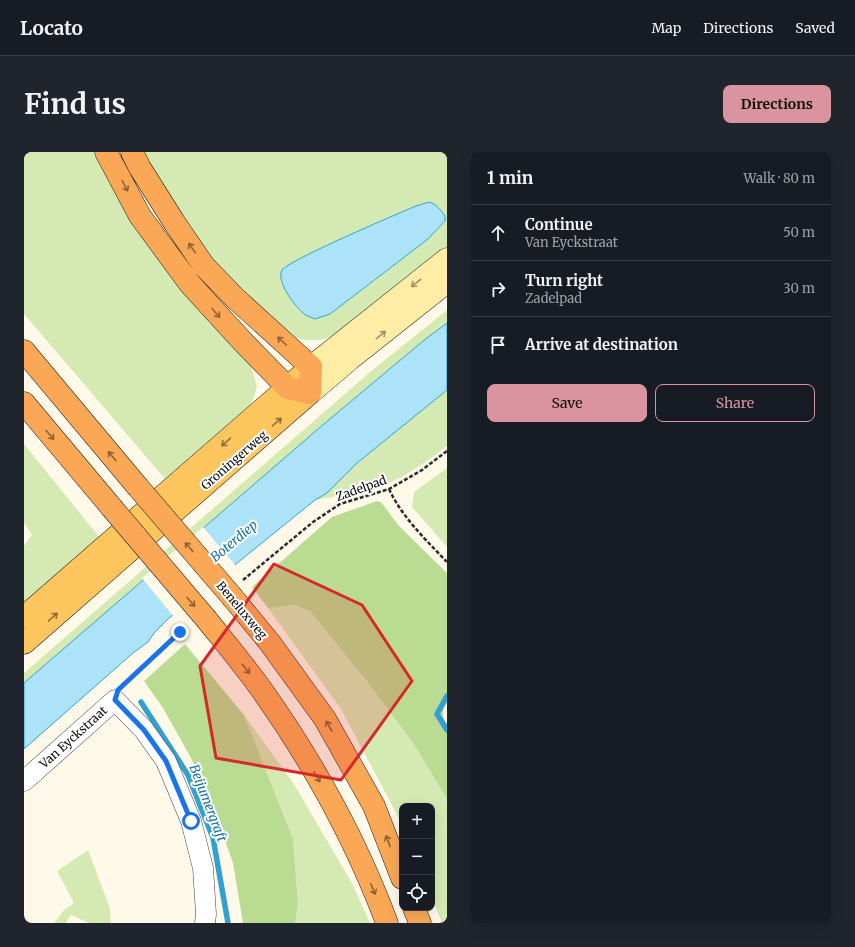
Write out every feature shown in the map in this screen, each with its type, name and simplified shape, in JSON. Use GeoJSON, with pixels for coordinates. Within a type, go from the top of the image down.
{"type":"FeatureCollection","features":[{"type":"Feature","properties":{"kind":"highway"},"geometry":{"type":"LineString","coordinates":[[106,152],[140,216],[190,284],[288,388],[310,393],[311,367],[235,298],[204,266],[174,222],[140,168],[132,152]]}},
{"type":"Feature","properties":{"kind":"highway","name":"Beneluxweg"},"geometry":{"type":"LineString","coordinates":[[24,351],[270,644],[325,719],[374,806],[401,875]]}},
{"type":"Feature","properties":{"kind":"highway"},"geometry":{"type":"LineString","coordinates":[[24,403],[207,620],[262,690],[302,752],[352,842],[387,923]]}},
{"type":"Feature","properties":{"kind":"highway"},"geometry":{"type":"LineString","coordinates":[[415,911],[420,923]]}},
{"type":"Feature","properties":{"kind":"main road","name":"Groningerweg"},"geometry":{"type":"LineString","coordinates":[[24,643],[310,393],[344,352],[447,259]]}},
{"type":"Feature","properties":{"kind":"main road","name":"Groningerweg"},"geometry":{"type":"LineString","coordinates":[[24,617],[311,367],[344,352],[447,282]]}},
{"type":"Feature","properties":{"kind":"street","name":"Van Eyckstraat"},"geometry":{"type":"LineString","coordinates":[[24,781],[115,700],[144,730],[166,761],[191,821],[203,868],[206,914],[205,923]]}},
{"type":"Feature","properties":{"kind":"path","name":"Zadelpad"},"geometry":{"type":"LineString","coordinates":[[248,577],[312,522],[340,504],[389,489],[422,470],[447,451]]}},
{"type":"Feature","properties":{"kind":"path"},"geometry":{"type":"LineString","coordinates":[[389,489],[394,499],[417,530],[447,562]]}},
{"type":"Feature","properties":{"kind":"path"},"geometry":{"type":"LineString","coordinates":[[115,700],[118,690],[180,632]]}},
{"type":"Feature","properties":{"kind":"highlighted area"},"geometry":{"type":"Polygon","coordinates":[[[274,564],[362,605],[412,681],[341,780],[216,758],[200,666],[274,564]]]}},
{"type":"Feature","properties":{"kind":"green space"},"geometry":{"type":"Polygon","coordinates":[[[24,152],[96,152],[251,366],[257,387],[251,405],[165,479],[24,314],[24,152]]]}},
{"type":"Feature","properties":{"kind":"green space"},"geometry":{"type":"Polygon","coordinates":[[[142,152],[447,152],[447,251],[334,336],[316,340],[305,340],[288,334],[207,262],[142,152]],[[428,202],[416,206],[293,262],[315,319],[330,314],[428,239],[445,222],[445,216],[428,202]]]}},
{"type":"Feature","properties":{"kind":"green space"},"geometry":{"type":"Polygon","coordinates":[[[447,310],[447,323],[423,341],[318,429],[24,683],[24,673],[370,372],[447,310]]]}},
{"type":"Feature","properties":{"kind":"green space"},"geometry":{"type":"Polygon","coordinates":[[[447,390],[447,446],[409,473],[392,482],[359,492],[315,500],[327,493],[357,463],[447,390]]]}},
{"type":"Feature","properties":{"kind":"green space"},"geometry":{"type":"Polygon","coordinates":[[[24,444],[100,538],[24,605],[24,546],[32,535],[24,523],[24,444]]]}},
{"type":"Feature","properties":{"kind":"green space"},"geometry":{"type":"Polygon","coordinates":[[[447,468],[447,547],[412,507],[414,492],[447,468]]]}},
{"type":"Feature","properties":{"kind":"green space"},"geometry":{"type":"Polygon","coordinates":[[[377,501],[381,502],[399,526],[447,573],[447,701],[443,712],[447,724],[447,799],[413,743],[369,684],[310,611],[294,605],[268,608],[252,587],[332,517],[377,501]]]}},
{"type":"Feature","properties":{"kind":"green space"},"geometry":{"type":"Polygon","coordinates":[[[294,605],[310,611],[369,684],[413,743],[447,799],[447,923],[442,923],[435,906],[435,803],[399,803],[399,818],[341,709],[268,608],[294,605]]]}},
{"type":"Feature","properties":{"kind":"green space"},"geometry":{"type":"Polygon","coordinates":[[[185,644],[244,715],[293,839],[298,904],[295,923],[243,923],[233,863],[212,804],[191,758],[163,708],[144,681],[185,644]]]}},
{"type":"Feature","properties":{"kind":"green space"},"geometry":{"type":"Polygon","coordinates":[[[244,715],[294,784],[353,885],[370,923],[295,923],[298,904],[293,839],[244,715]]]}},
{"type":"Feature","properties":{"kind":"green space"},"geometry":{"type":"Polygon","coordinates":[[[88,850],[110,908],[111,923],[89,923],[71,915],[66,923],[54,923],[64,910],[74,903],[57,871],[88,850]]]}},
{"type":"Feature","properties":{"kind":"water"},"geometry":{"type":"Polygon","coordinates":[[[429,202],[442,212],[445,216],[445,221],[428,239],[330,314],[315,319],[303,313],[291,299],[281,280],[282,270],[289,265],[322,247],[416,206],[429,202]]]}},
{"type":"Feature","properties":{"kind":"water","name":"Boterdiep"},"geometry":{"type":"Polygon","coordinates":[[[447,323],[447,390],[357,463],[327,493],[315,500],[168,619],[154,633],[148,642],[133,653],[24,749],[24,683],[318,429],[423,341],[447,323]]]}},
{"type":"Feature","properties":{"kind":"pier"},"geometry":{"type":"Polygon","coordinates":[[[203,527],[236,566],[174,617],[142,578],[203,527]]]}},
{"type":"Feature","properties":{"kind":"waterway"},"geometry":{"type":"LineString","coordinates":[[447,696],[437,714],[447,730]]}},
{"type":"Feature","properties":{"kind":"waterway","name":"Beijumergraft"},"geometry":{"type":"LineString","coordinates":[[141,702],[188,775],[213,838],[228,923]]}},
{"type":"Feature","properties":{"kind":"route"},"geometry":{"type":"LineString","coordinates":[[180,632],[118,690],[115,700],[144,730],[166,761],[191,821]]}}]}
